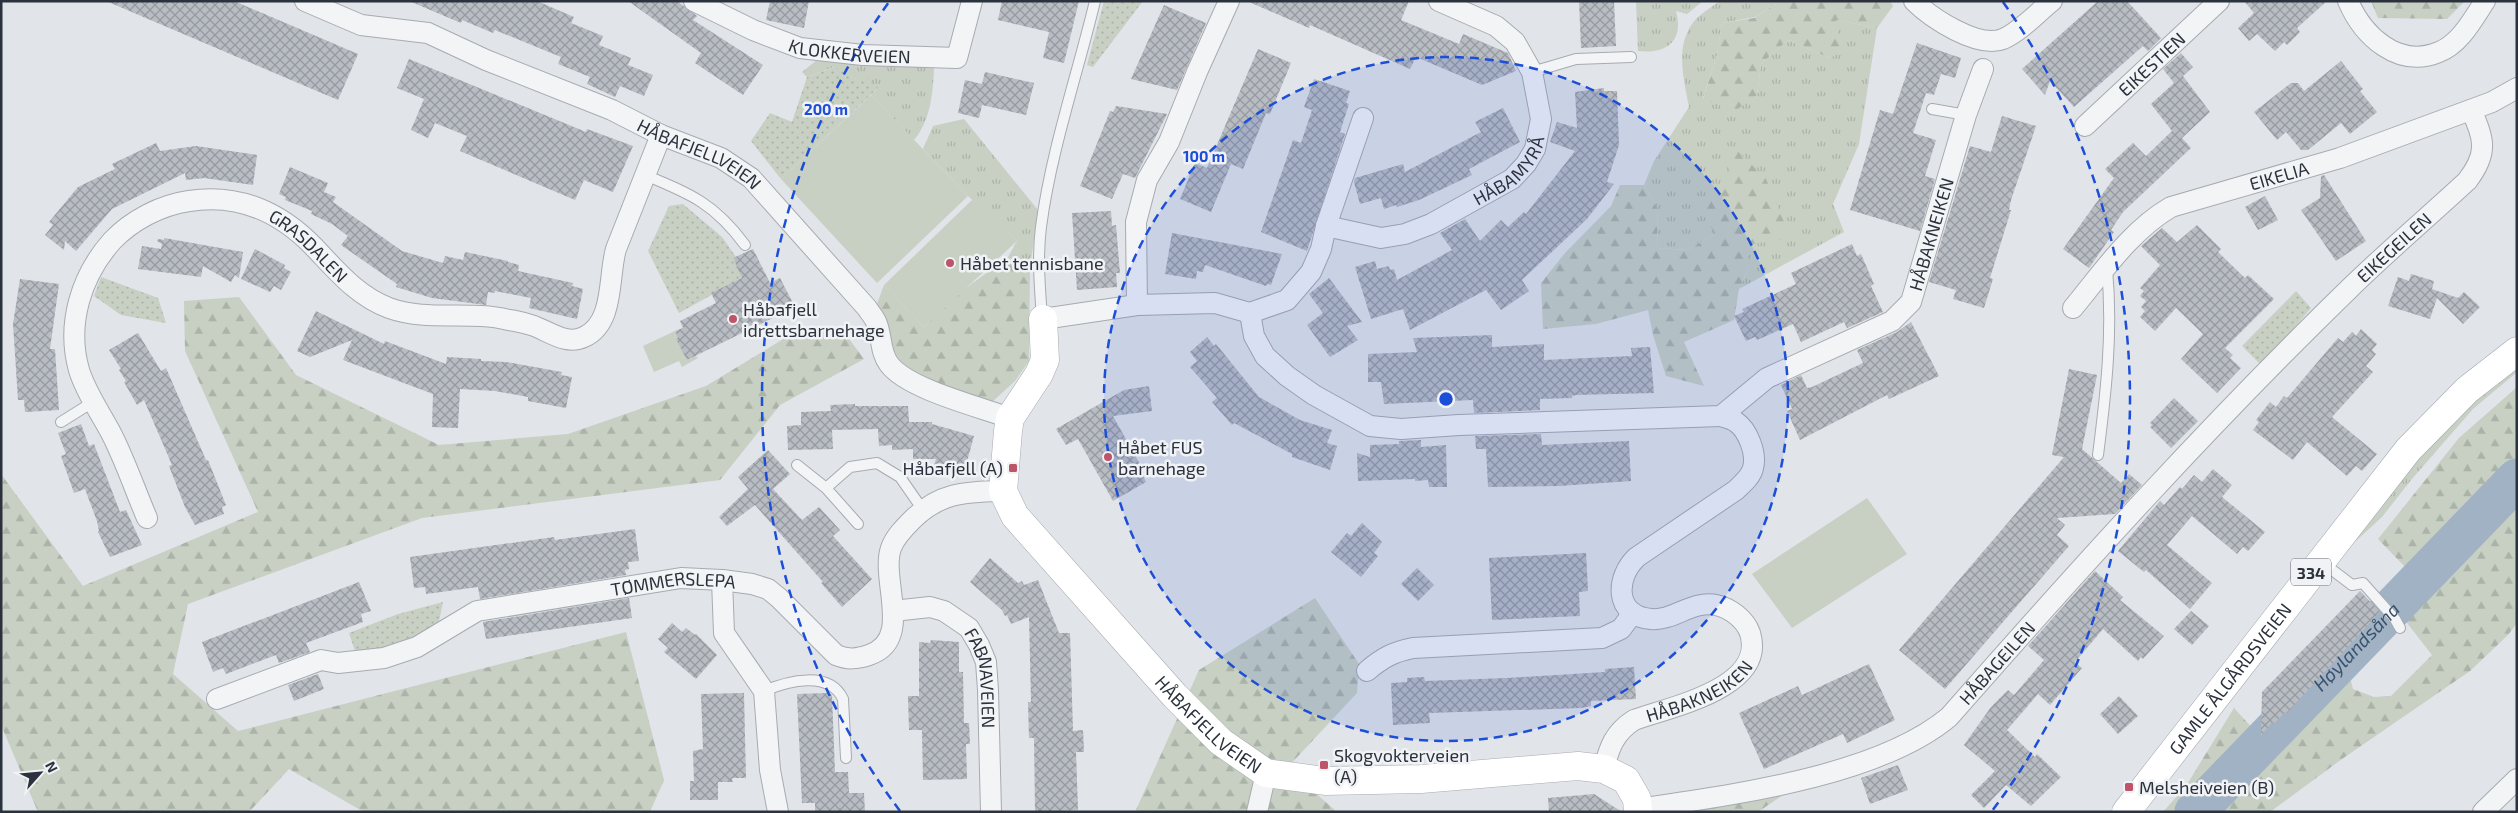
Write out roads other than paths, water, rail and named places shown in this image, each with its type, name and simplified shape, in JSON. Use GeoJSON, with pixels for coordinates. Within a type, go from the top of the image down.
{"type":"FeatureCollection","features":[{"type":"Feature","properties":{"kind":"street","name":"HÅBAFJELLVEIEN"},"geometry":{"type":"LineString","coordinates":[[305,1],[361,26],[428,33],[486,60],[612,110],[661,135],[721,158],[751,178],[867,308],[877,324],[881,347],[889,364],[899,374],[927,389],[1010,418]]}},
{"type":"Feature","properties":{"kind":"street","name":"KLOKKERVEIEN"},"geometry":{"type":"LineString","coordinates":[[694,1],[753,30],[800,48],[863,55],[957,58],[972,1]]}},
{"type":"Feature","properties":{"kind":"street"},"geometry":{"type":"LineString","coordinates":[[1137,305],[1136,222],[1147,180],[1170,142],[1197,72],[1230,1]]}},
{"type":"Feature","properties":{"kind":"street","name":"HÅBAMYRÅ"},"geometry":{"type":"LineString","coordinates":[[1326,226],[1380,238],[1405,234],[1431,224],[1512,179],[1526,164],[1535,149],[1541,119],[1532,72],[1515,42],[1496,26],[1439,1]]}},
{"type":"Feature","properties":{"kind":"street"},"geometry":{"type":"LineString","coordinates":[[1914,1],[1956,31],[1987,40],[2002,39],[2052,1]]}},
{"type":"Feature","properties":{"kind":"street","name":"EIKESTIEN"},"geometry":{"type":"LineString","coordinates":[[2085,126],[2219,1]]}},
{"type":"Feature","properties":{"kind":"street"},"geometry":{"type":"LineString","coordinates":[[2348,1],[2363,29],[2377,43],[2396,53],[2415,56],[2439,52],[2459,38],[2485,1]]}},
{"type":"Feature","properties":{"kind":"street","name":"HÅBAKNEIKEN"},"geometry":{"type":"LineString","coordinates":[[1721,416],[1767,378],[1892,321],[1912,302],[1966,115],[1983,69]]}},
{"type":"Feature","properties":{"kind":"street","name":"EIKELIA"},"geometry":{"type":"LineString","coordinates":[[2073,308],[2107,268],[2156,216],[2172,207],[2340,158],[2492,102],[2517,88]]}},
{"type":"Feature","properties":{"kind":"street","name":"EIKEGEILEN"},"geometry":{"type":"LineString","coordinates":[[2268,370],[2351,286],[2472,175],[2482,156],[2483,143],[2481,130],[2471,110]]}},
{"type":"Feature","properties":{"kind":"street"},"geometry":{"type":"LineString","coordinates":[[1003,491],[1010,418],[1045,360],[1042,319],[1137,305],[1214,303],[1250,314],[1288,300],[1311,272],[1321,249],[1326,226],[1363,118]]}},
{"type":"Feature","properties":{"kind":"street","name":"GRASDALEN"},"geometry":{"type":"LineString","coordinates":[[148,518],[112,434],[93,402],[79,370],[75,337],[76,312],[86,278],[101,254],[135,221],[182,202],[205,198],[228,199],[253,205],[292,227],[335,271],[364,296],[389,308],[417,316],[494,316],[532,325],[570,340],[584,337],[596,328],[604,315],[609,298],[612,262],[661,135]]}},
{"type":"Feature","properties":{"kind":"street"},"geometry":{"type":"LineString","coordinates":[[1250,314],[1254,336],[1265,356],[1287,376],[1314,395],[1370,426],[1401,429],[1459,425],[1721,416],[1737,422],[1748,436],[1754,453],[1754,468],[1736,490],[1659,541],[1628,565],[1622,577],[1620,588],[1627,606],[1633,612],[1621,629],[1602,638],[1413,648],[1394,652],[1383,657],[1367,671]]}},
{"type":"Feature","properties":{"kind":"street","name":"GAMLE ÅLGÅRDSVEIEN"},"geometry":{"type":"LineString","coordinates":[[2126,812],[2408,450],[2467,390],[2517,351]]}},
{"type":"Feature","properties":{"kind":"street","name":"HÅBAGEILEN"},"geometry":{"type":"LineString","coordinates":[[1638,810],[1803,779],[1861,762],[1926,735],[1949,717],[2087,561],[2268,370]]}},
{"type":"Feature","properties":{"kind":"street","name":"HÅBAFJELLVEIEN"},"geometry":{"type":"LineString","coordinates":[[1003,491],[1015,516],[1175,696],[1221,742],[1266,773],[1325,781],[1421,779],[1578,766],[1604,769],[1626,780],[1637,799],[1638,810]]}},
{"type":"Feature","properties":{"kind":"street","name":"TØMMERSLEPA"},"geometry":{"type":"LineString","coordinates":[[217,699],[321,660],[338,663],[384,658],[417,647],[477,611],[681,578],[722,580],[752,584],[768,589],[836,654],[846,659],[861,658],[875,653],[885,644],[892,632],[893,611],[889,572],[891,548],[901,530],[923,510],[942,498],[967,492],[1003,491]]}},
{"type":"Feature","properties":{"kind":"street"},"geometry":{"type":"LineString","coordinates":[[722,580],[724,633],[764,691],[770,770],[778,812]]}},
{"type":"Feature","properties":{"kind":"street","name":"HÅBAKNEIKEN"},"geometry":{"type":"LineString","coordinates":[[1604,769],[1613,740],[1625,726],[1634,720],[1724,686],[1744,671],[1749,659],[1750,633],[1742,620],[1730,609],[1702,604],[1651,620],[1633,612]]}},
{"type":"Feature","properties":{"kind":"street","name":"FABNAVEIEN"},"geometry":{"type":"LineString","coordinates":[[893,611],[930,607],[944,611],[969,628],[979,644],[986,662],[988,680],[991,812]]}},
{"type":"Feature","properties":{"kind":"street"},"geometry":{"type":"LineString","coordinates":[[1257,812],[1266,773]]}},
{"type":"Feature","properties":{"kind":"street"},"geometry":{"type":"LineString","coordinates":[[2483,812],[2517,779]]}},
{"type":"Feature","properties":{"kind":"lane"},"geometry":{"type":"LineString","coordinates":[[1042,319],[1039,273],[1041,227],[1058,143],[1095,1]]}},
{"type":"Feature","properties":{"kind":"lane"},"geometry":{"type":"LineString","coordinates":[[1532,72],[1576,59],[1631,57]]}},
{"type":"Feature","properties":{"kind":"lane"},"geometry":{"type":"LineString","coordinates":[[1932,109],[1966,115]]}},
{"type":"Feature","properties":{"kind":"lane"},"geometry":{"type":"LineString","coordinates":[[645,175],[683,191],[713,208],[745,245]]}},
{"type":"Feature","properties":{"kind":"lane"},"geometry":{"type":"LineString","coordinates":[[2098,455],[2107,389],[2110,339],[2107,268]]}},
{"type":"Feature","properties":{"kind":"lane"},"geometry":{"type":"LineString","coordinates":[[61,422],[93,402]]}},
{"type":"Feature","properties":{"kind":"lane"},"geometry":{"type":"LineString","coordinates":[[826,488],[850,467],[877,463],[900,477],[923,510]]}},
{"type":"Feature","properties":{"kind":"lane"},"geometry":{"type":"LineString","coordinates":[[797,465],[826,488],[858,524]]}},
{"type":"Feature","properties":{"kind":"lane"},"geometry":{"type":"LineString","coordinates":[[2320,561],[2352,585],[2363,583],[2385,606],[2397,623]]}},
{"type":"Feature","properties":{"kind":"lane"},"geometry":{"type":"LineString","coordinates":[[764,691],[785,682],[812,680],[830,684],[839,691],[844,699],[846,758]]}},
{"type":"Feature","properties":{"kind":"waterway","name":"Høylandsåna"},"geometry":{"type":"LineString","coordinates":[[2195,812],[2517,479]]}},
{"type":"Feature","properties":{"kind":"place","name":"Håbet tennisbane"},"geometry":{"type":"Point","coordinates":[950,263]}},
{"type":"Feature","properties":{"kind":"place","name":"Håbafjell idrettsbarnehage"},"geometry":{"type":"Point","coordinates":[733,319]}},
{"type":"Feature","properties":{"kind":"place","name":"Håbet FUS barnehage"},"geometry":{"type":"Point","coordinates":[1108,457]}},
{"type":"Feature","properties":{"kind":"place","name":"Håbafjell (A)"},"geometry":{"type":"Point","coordinates":[1013,468]}},
{"type":"Feature","properties":{"kind":"place","name":"Skogvokterveien (A)"},"geometry":{"type":"Point","coordinates":[1324,765]}},
{"type":"Feature","properties":{"kind":"place","name":"Melsheiveien (B)"},"geometry":{"type":"Point","coordinates":[2129,787]}}]}
